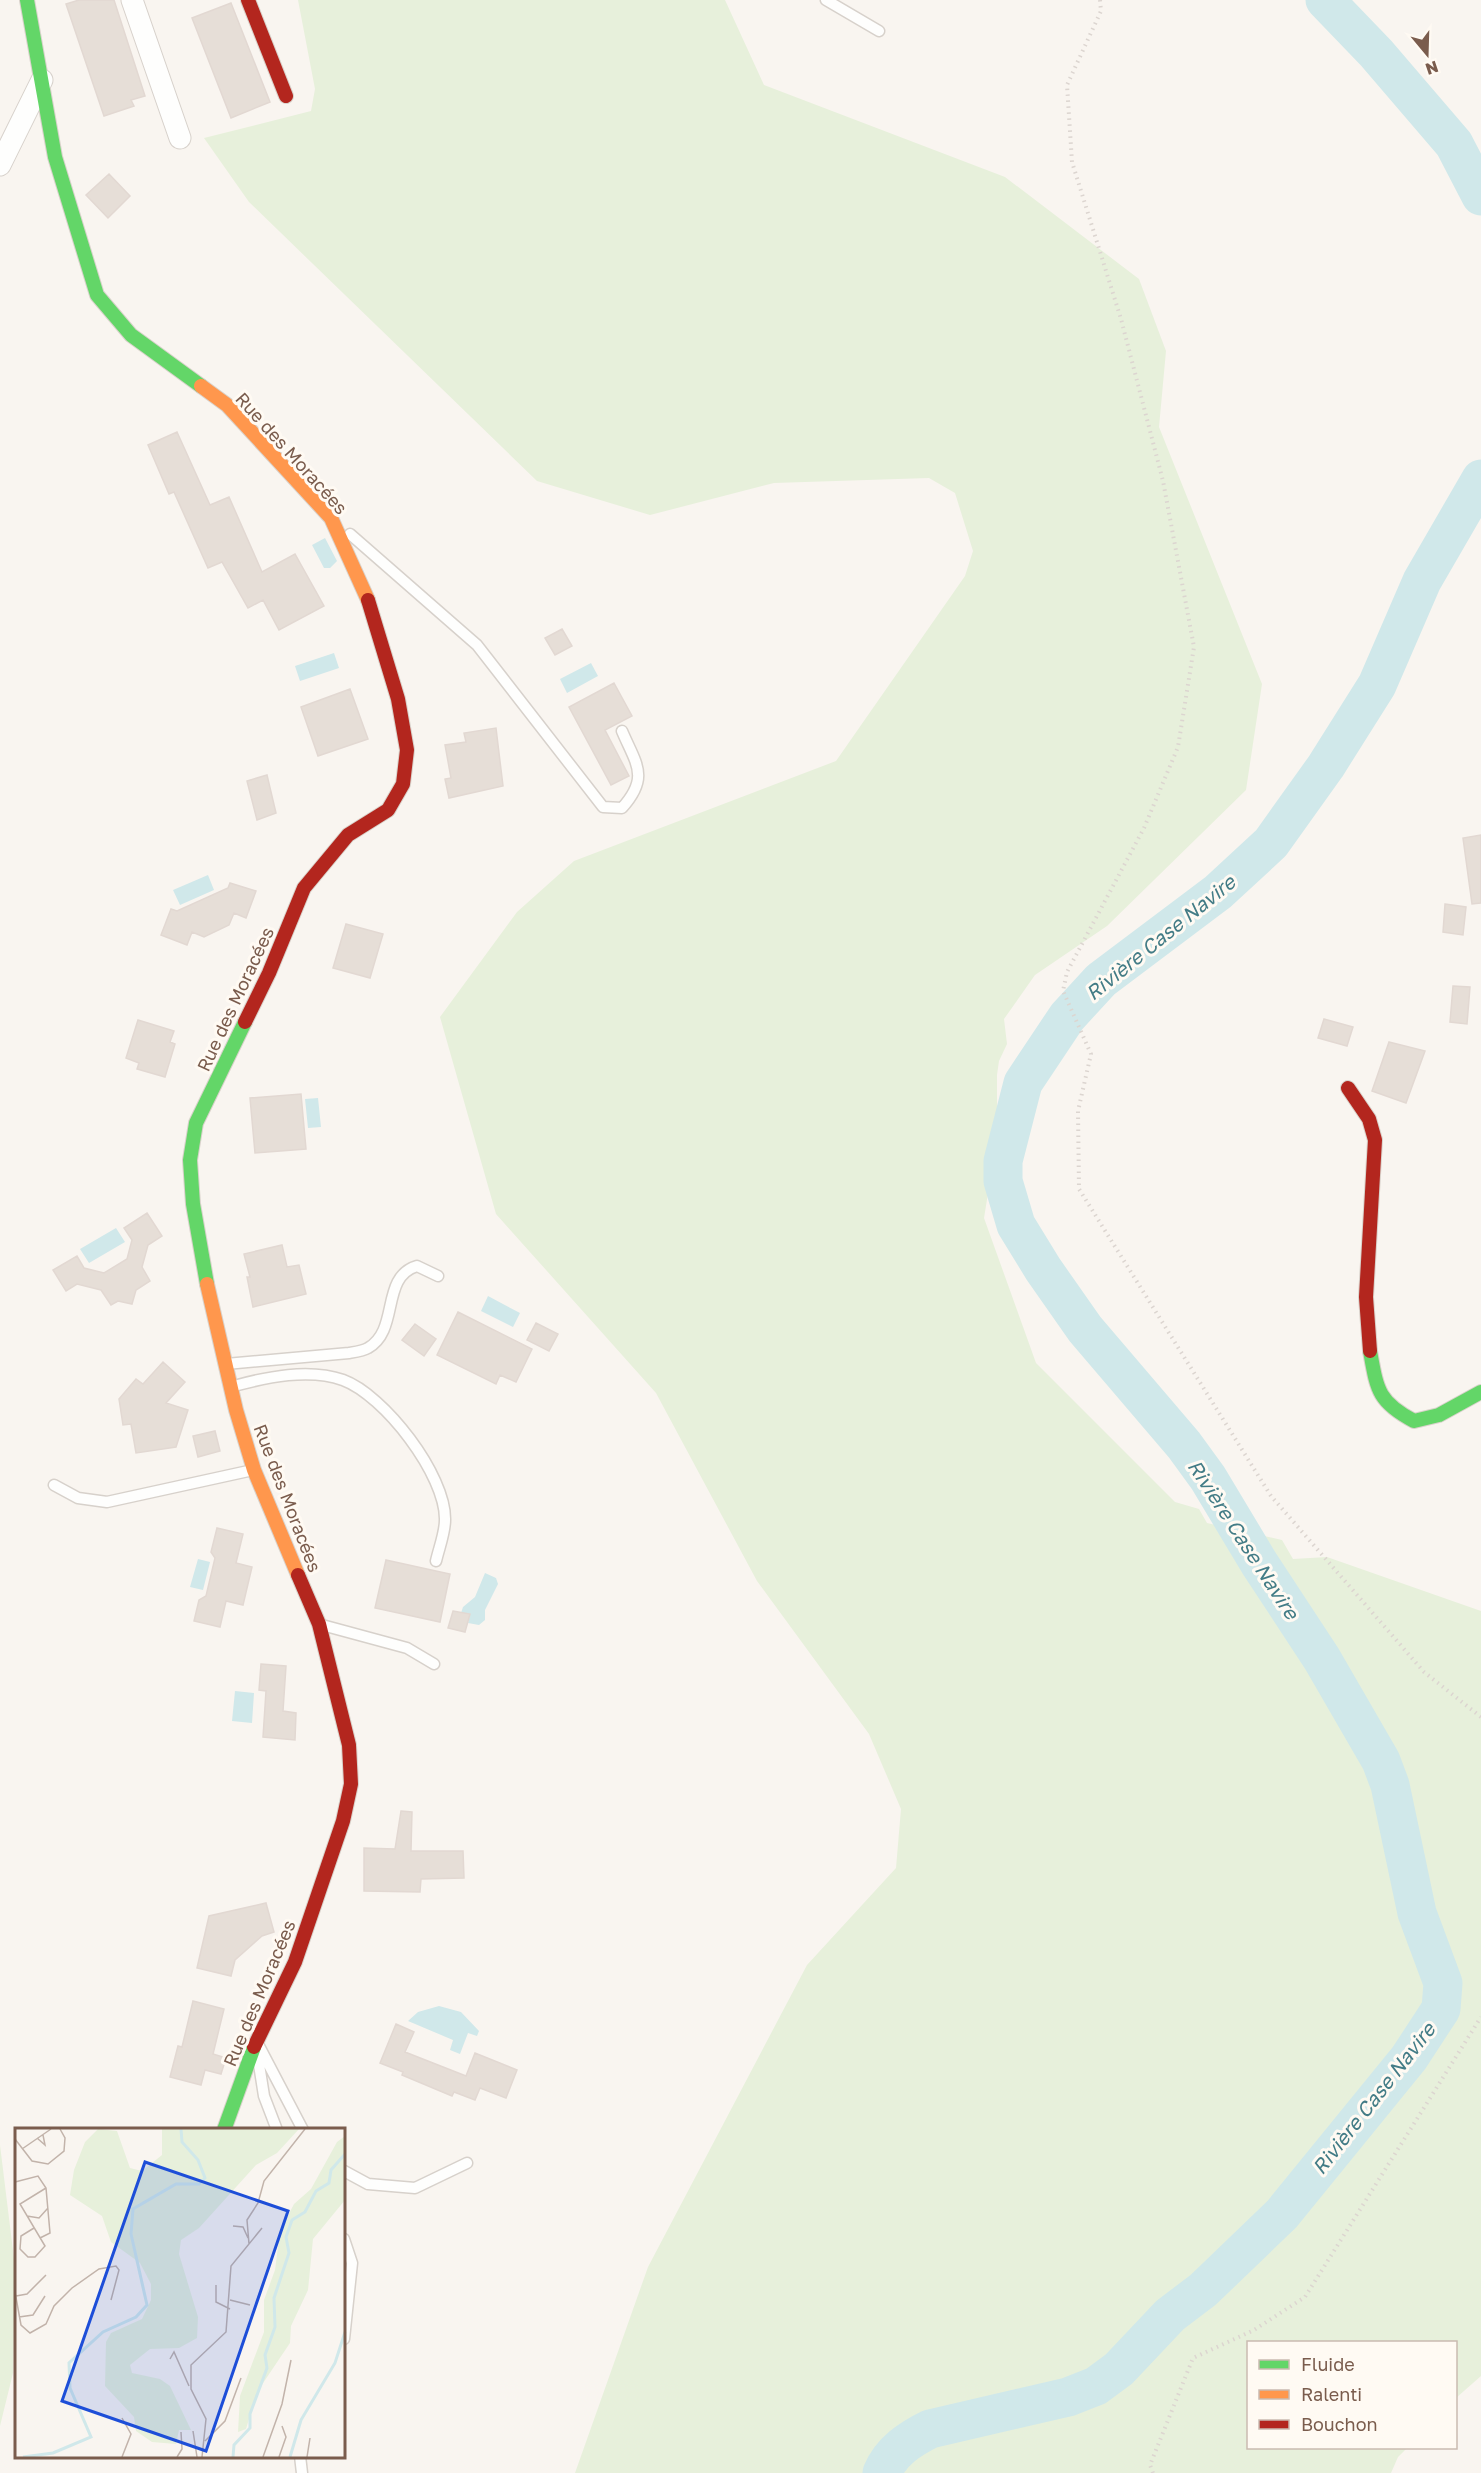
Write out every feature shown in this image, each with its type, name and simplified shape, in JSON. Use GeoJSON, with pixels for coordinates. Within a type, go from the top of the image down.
{"type":"FeatureCollection","features":[{"type":"Feature","properties":{"kind":"street","name":"Rue des Moracées"},"geometry":{"type":"LineString","coordinates":[[27,0],[55,156],[97,294],[131,335],[227,405],[331,518],[367,596],[398,699],[407,750],[403,784],[388,810],[348,834],[304,888],[269,973],[196,1123],[190,1160],[193,1204],[212,1310],[225,1364],[254,1470],[319,1624],[349,1745],[351,1784],[343,1821],[295,1962],[256,2040],[225,2128]]}},
{"type":"Feature","properties":{"kind":"street"},"geometry":{"type":"LineString","coordinates":[[132,0],[180,138]]}},
{"type":"Feature","properties":{"kind":"street"},"geometry":{"type":"LineString","coordinates":[[248,0],[286,96]]}},
{"type":"Feature","properties":{"kind":"street"},"geometry":{"type":"LineString","coordinates":[[0,165],[42,81]]}},
{"type":"Feature","properties":{"kind":"street"},"geometry":{"type":"LineString","coordinates":[[1348,1088],[1366,1115],[1375,1138],[1367,1255],[1367,1327],[1377,1389],[1388,1408],[1403,1418],[1417,1421],[1434,1416],[1481,1392]]}},
{"type":"Feature","properties":{"kind":"lane"},"geometry":{"type":"LineString","coordinates":[[826,0],[879,31]]}},
{"type":"Feature","properties":{"kind":"lane"},"geometry":{"type":"LineString","coordinates":[[331,518],[477,645],[603,807],[622,808],[634,796],[640,774],[622,731]]}},
{"type":"Feature","properties":{"kind":"lane"},"geometry":{"type":"LineString","coordinates":[[225,1364],[349,1353],[367,1349],[380,1338],[397,1280],[405,1270],[417,1266],[438,1276]]}},
{"type":"Feature","properties":{"kind":"lane"},"geometry":{"type":"LineString","coordinates":[[231,1387],[303,1374],[345,1380],[375,1402],[405,1431],[426,1460],[440,1494],[445,1520],[436,1561]]}},
{"type":"Feature","properties":{"kind":"lane"},"geometry":{"type":"LineString","coordinates":[[54,1485],[78,1498],[107,1502],[254,1470]]}},
{"type":"Feature","properties":{"kind":"lane"},"geometry":{"type":"LineString","coordinates":[[319,1624],[407,1648],[434,1664]]}},
{"type":"Feature","properties":{"kind":"lane"},"geometry":{"type":"LineString","coordinates":[[256,2040],[264,2096],[276,2128]]}},
{"type":"Feature","properties":{"kind":"lane"},"geometry":{"type":"LineString","coordinates":[[256,2040],[302,2128]]}},
{"type":"Feature","properties":{"kind":"lane"},"geometry":{"type":"LineString","coordinates":[[345,2172],[368,2184],[415,2188],[467,2163]]}},
{"type":"Feature","properties":{"kind":"lane"},"geometry":{"type":"LineString","coordinates":[[345,2242],[352,2264],[345,2323]]}},
{"type":"Feature","properties":{"kind":"lane"},"geometry":{"type":"LineString","coordinates":[[300,2458],[302,2473]]}},
{"type":"Feature","properties":{"kind":"path"},"geometry":{"type":"LineString","coordinates":[[1100,0],[1101,11],[1067,84],[1072,162],[1121,320],[1163,481],[1194,647],[1178,747],[1144,828],[1067,972],[1063,992],[1091,1054],[1078,1111],[1079,1189],[1271,1496],[1424,1672],[1481,1717]]}},
{"type":"Feature","properties":{"kind":"path"},"geometry":{"type":"LineString","coordinates":[[1153,2473],[1150,2465],[1193,2358],[1254,2330],[1305,2297],[1481,2017]]}},
{"type":"Feature","properties":{"kind":"green space"},"geometry":{"type":"Polygon","coordinates":[[[298,0],[725,0],[764,85],[1005,177],[1139,279],[1166,351],[1159,427],[1262,684],[1246,790],[1107,926],[1035,975],[1004,1019],[1007,1044],[999,1061],[997,1075],[997,1138],[984,1218],[1036,1363],[1175,1502],[1199,1509],[1207,1523],[1282,1540],[1293,1559],[1327,1557],[1481,1611],[1481,2376],[1457,2397],[1457,2341],[1247,2341],[1247,2449],[1406,2449],[1398,2457],[1391,2473],[575,2473],[648,2267],[807,1965],[896,1868],[901,1809],[869,1734],[757,1581],[656,1393],[496,1214],[440,1017],[517,912],[574,861],[836,761],[965,576],[973,551],[955,493],[929,478],[774,483],[650,515],[537,481],[249,202],[204,138],[311,111],[315,89],[298,0]]]}},
{"type":"Feature","properties":{"kind":"green space"},"geometry":{"type":"Polygon","coordinates":[[[0,2145],[15,2267],[13,2373],[0,2426],[0,2145]]]}},
{"type":"Feature","properties":{"kind":"water"},"geometry":{"type":"Polygon","coordinates":[[[325,538],[337,561],[330,568],[324,568],[312,545],[325,538]]]}},
{"type":"Feature","properties":{"kind":"water"},"geometry":{"type":"Polygon","coordinates":[[[334,653],[339,668],[300,681],[295,666],[334,653]]]}},
{"type":"Feature","properties":{"kind":"water"},"geometry":{"type":"Polygon","coordinates":[[[591,663],[598,676],[567,693],[560,679],[591,663]]]}},
{"type":"Feature","properties":{"kind":"water"},"geometry":{"type":"Polygon","coordinates":[[[208,875],[214,890],[180,905],[173,890],[208,875]]]}},
{"type":"Feature","properties":{"kind":"water"},"geometry":{"type":"Polygon","coordinates":[[[318,1098],[321,1127],[308,1128],[305,1099],[318,1098]]]}},
{"type":"Feature","properties":{"kind":"water"},"geometry":{"type":"Polygon","coordinates":[[[116,1228],[125,1242],[89,1263],[80,1249],[116,1228]]]}},
{"type":"Feature","properties":{"kind":"water"},"geometry":{"type":"Polygon","coordinates":[[[488,1296],[520,1313],[513,1327],[481,1311],[488,1296]]]}},
{"type":"Feature","properties":{"kind":"water"},"geometry":{"type":"Polygon","coordinates":[[[198,1559],[210,1562],[203,1590],[190,1587],[198,1559]]]}},
{"type":"Feature","properties":{"kind":"water"},"geometry":{"type":"Polygon","coordinates":[[[485,1573],[496,1578],[498,1584],[485,1610],[485,1620],[479,1625],[468,1623],[470,1615],[461,1613],[463,1607],[475,1597],[485,1573]]]}},
{"type":"Feature","properties":{"kind":"water"},"geometry":{"type":"Polygon","coordinates":[[[235,1691],[254,1693],[252,1723],[232,1721],[235,1691]]]}},
{"type":"Feature","properties":{"kind":"water"},"geometry":{"type":"Polygon","coordinates":[[[439,2006],[461,2012],[479,2031],[477,2036],[468,2033],[460,2054],[450,2050],[453,2040],[408,2021],[418,2012],[439,2006]]]}},
{"type":"Feature","properties":{"kind":"building"},"geometry":{"type":"Polygon","coordinates":[[[79,0],[114,0],[145,96],[131,100],[134,106],[104,116],[66,4],[79,0]]]}},
{"type":"Feature","properties":{"kind":"building"},"geometry":{"type":"Polygon","coordinates":[[[231,3],[270,102],[231,118],[192,18],[231,3]]]}},
{"type":"Feature","properties":{"kind":"building"},"geometry":{"type":"Polygon","coordinates":[[[109,174],[130,196],[108,218],[86,195],[109,174]]]}},
{"type":"Feature","properties":{"kind":"building"},"geometry":{"type":"Polygon","coordinates":[[[177,432],[210,505],[229,497],[262,572],[295,554],[324,606],[279,630],[263,600],[248,608],[222,562],[208,568],[174,492],[169,494],[148,445],[177,432]]]}},
{"type":"Feature","properties":{"kind":"building"},"geometry":{"type":"Polygon","coordinates":[[[562,629],[572,646],[555,655],[545,638],[562,629]]]}},
{"type":"Feature","properties":{"kind":"building"},"geometry":{"type":"Polygon","coordinates":[[[614,683],[632,716],[605,730],[629,776],[611,785],[569,707],[614,683]]]}},
{"type":"Feature","properties":{"kind":"building"},"geometry":{"type":"Polygon","coordinates":[[[350,689],[368,739],[318,756],[301,707],[350,689]]]}},
{"type":"Feature","properties":{"kind":"building"},"geometry":{"type":"Polygon","coordinates":[[[496,728],[503,786],[449,798],[445,779],[451,778],[445,745],[466,742],[464,733],[496,728]]]}},
{"type":"Feature","properties":{"kind":"building"},"geometry":{"type":"Polygon","coordinates":[[[267,775],[276,813],[257,820],[247,781],[267,775]]]}},
{"type":"Feature","properties":{"kind":"building"},"geometry":{"type":"Polygon","coordinates":[[[1481,835],[1481,903],[1472,904],[1463,838],[1481,835]]]}},
{"type":"Feature","properties":{"kind":"building"},"geometry":{"type":"Polygon","coordinates":[[[230,883],[256,891],[246,918],[234,913],[229,925],[204,937],[192,932],[187,945],[161,935],[171,909],[177,911],[228,888],[230,883]]]}},
{"type":"Feature","properties":{"kind":"building"},"geometry":{"type":"Polygon","coordinates":[[[1445,904],[1466,907],[1463,935],[1443,932],[1445,904]]]}},
{"type":"Feature","properties":{"kind":"building"},"geometry":{"type":"Polygon","coordinates":[[[346,924],[383,934],[370,978],[333,968],[346,924]]]}},
{"type":"Feature","properties":{"kind":"building"},"geometry":{"type":"Polygon","coordinates":[[[1453,986],[1470,987],[1467,1024],[1450,1022],[1453,986]]]}},
{"type":"Feature","properties":{"kind":"building"},"geometry":{"type":"Polygon","coordinates":[[[1324,1019],[1353,1027],[1347,1046],[1318,1038],[1324,1019]]]}},
{"type":"Feature","properties":{"kind":"building"},"geometry":{"type":"Polygon","coordinates":[[[138,1020],[174,1031],[170,1042],[175,1044],[165,1077],[137,1069],[139,1063],[126,1058],[138,1020]]]}},
{"type":"Feature","properties":{"kind":"building"},"geometry":{"type":"Polygon","coordinates":[[[1389,1042],[1425,1051],[1406,1103],[1372,1091],[1389,1042]]]}},
{"type":"Feature","properties":{"kind":"building"},"geometry":{"type":"Polygon","coordinates":[[[301,1094],[306,1149],[255,1153],[250,1098],[301,1094]]]}},
{"type":"Feature","properties":{"kind":"building"},"geometry":{"type":"Polygon","coordinates":[[[147,1213],[162,1236],[148,1245],[142,1267],[150,1281],[136,1290],[132,1304],[118,1301],[111,1305],[101,1290],[77,1284],[66,1291],[53,1270],[77,1256],[84,1268],[104,1273],[127,1259],[132,1240],[124,1228],[147,1213]]]}},
{"type":"Feature","properties":{"kind":"building"},"geometry":{"type":"Polygon","coordinates":[[[282,1245],[287,1267],[299,1265],[306,1294],[253,1307],[247,1277],[250,1277],[244,1254],[282,1245]]]}},
{"type":"Feature","properties":{"kind":"building"},"geometry":{"type":"Polygon","coordinates":[[[458,1312],[532,1349],[516,1382],[500,1375],[496,1384],[437,1355],[458,1312]]]}},
{"type":"Feature","properties":{"kind":"building"},"geometry":{"type":"Polygon","coordinates":[[[536,1323],[558,1334],[549,1351],[527,1340],[536,1323]]]}},
{"type":"Feature","properties":{"kind":"building"},"geometry":{"type":"Polygon","coordinates":[[[415,1324],[436,1339],[424,1356],[402,1340],[415,1324]]]}},
{"type":"Feature","properties":{"kind":"building"},"geometry":{"type":"Polygon","coordinates":[[[163,1362],[185,1382],[166,1403],[188,1410],[176,1447],[136,1453],[131,1424],[123,1425],[119,1399],[136,1379],[143,1384],[163,1362]]]}},
{"type":"Feature","properties":{"kind":"building"},"geometry":{"type":"Polygon","coordinates":[[[215,1431],[220,1451],[198,1457],[193,1436],[215,1431]]]}},
{"type":"Feature","properties":{"kind":"building"},"geometry":{"type":"Polygon","coordinates":[[[217,1528],[243,1534],[236,1563],[252,1567],[243,1605],[226,1601],[220,1627],[194,1621],[199,1600],[206,1596],[215,1558],[211,1552],[217,1528]]]}},
{"type":"Feature","properties":{"kind":"building"},"geometry":{"type":"Polygon","coordinates":[[[386,1560],[450,1574],[440,1622],[375,1608],[386,1560]]]}},
{"type":"Feature","properties":{"kind":"building"},"geometry":{"type":"Polygon","coordinates":[[[453,1611],[470,1614],[465,1632],[448,1628],[453,1611]]]}},
{"type":"Feature","properties":{"kind":"building"},"geometry":{"type":"Polygon","coordinates":[[[261,1664],[286,1666],[283,1711],[296,1713],[295,1740],[263,1737],[266,1691],[259,1690],[261,1664]]]}},
{"type":"Feature","properties":{"kind":"building"},"geometry":{"type":"Polygon","coordinates":[[[401,1811],[412,1812],[411,1851],[463,1851],[464,1878],[421,1879],[420,1892],[364,1891],[364,1848],[395,1849],[401,1811]]]}},
{"type":"Feature","properties":{"kind":"building"},"geometry":{"type":"Polygon","coordinates":[[[266,1903],[274,1932],[262,1936],[235,1960],[231,1976],[197,1968],[209,1916],[266,1903]]]}},
{"type":"Feature","properties":{"kind":"building"},"geometry":{"type":"Polygon","coordinates":[[[193,2001],[224,2009],[213,2054],[226,2058],[221,2074],[205,2070],[201,2085],[170,2077],[178,2046],[182,2047],[193,2001]]]}},
{"type":"Feature","properties":{"kind":"building"},"geometry":{"type":"Polygon","coordinates":[[[396,2024],[414,2032],[405,2052],[466,2076],[475,2053],[517,2070],[506,2098],[480,2088],[475,2100],[454,2092],[452,2096],[380,2063],[396,2024]]]}},
{"type":"Feature","properties":{"kind":"waterway","name":"Rivière Case Navire"},"geometry":{"type":"LineString","coordinates":[[1325,0],[1376,53],[1454,144],[1481,196]]}},
{"type":"Feature","properties":{"kind":"waterway","name":"Rivière Case Navire"},"geometry":{"type":"LineString","coordinates":[[882,2473],[896,2452],[930,2429],[1068,2397],[1096,2386],[1119,2369],[1170,2315],[1203,2290],[1282,2214],[1409,2058],[1441,2009],[1443,1983],[1417,1913],[1390,1785],[1381,1761],[1322,1659],[1259,1563],[1208,1478],[1184,1445],[1085,1329],[1043,1269],[1016,1225],[1003,1181],[1003,1161],[1023,1083],[1067,1017],[1101,980],[1218,892],[1271,843],[1326,766],[1377,685],[1422,581],[1481,479]]}},
{"type":"Feature","properties":{"kind":"traffic: fast"},"geometry":{"type":"LineString","coordinates":[[27,0],[55,157],[97,295],[131,335],[201,386]]}},
{"type":"Feature","properties":{"kind":"traffic: fast"},"geometry":{"type":"LineString","coordinates":[[207,1284],[193,1204],[190,1160],[196,1123],[245,1022]]}},
{"type":"Feature","properties":{"kind":"traffic: fast"},"geometry":{"type":"LineString","coordinates":[[1370,1351],[1375,1376],[1386,1401],[1414,1421],[1439,1415],[1481,1392]]}},
{"type":"Feature","properties":{"kind":"traffic: fast"},"geometry":{"type":"LineString","coordinates":[[225,2128],[254,2047]]}},
{"type":"Feature","properties":{"kind":"traffic: slow"},"geometry":{"type":"LineString","coordinates":[[201,386],[227,405],[331,518],[368,600]]}},
{"type":"Feature","properties":{"kind":"traffic: slow"},"geometry":{"type":"LineString","coordinates":[[207,1284],[236,1410],[254,1470],[298,1575]]}},
{"type":"Feature","properties":{"kind":"traffic: jam"},"geometry":{"type":"LineString","coordinates":[[248,0],[286,96]]}},
{"type":"Feature","properties":{"kind":"traffic: jam"},"geometry":{"type":"LineString","coordinates":[[245,1022],[269,973],[304,888],[348,835],[388,810],[403,784],[407,750],[398,699],[368,600]]}},
{"type":"Feature","properties":{"kind":"traffic: jam"},"geometry":{"type":"LineString","coordinates":[[1348,1088],[1369,1119],[1375,1140],[1366,1297],[1370,1351]]}},
{"type":"Feature","properties":{"kind":"traffic: jam"},"geometry":{"type":"LineString","coordinates":[[254,2047],[295,1962],[343,1821],[351,1784],[349,1745],[319,1624],[298,1575]]}}]}
